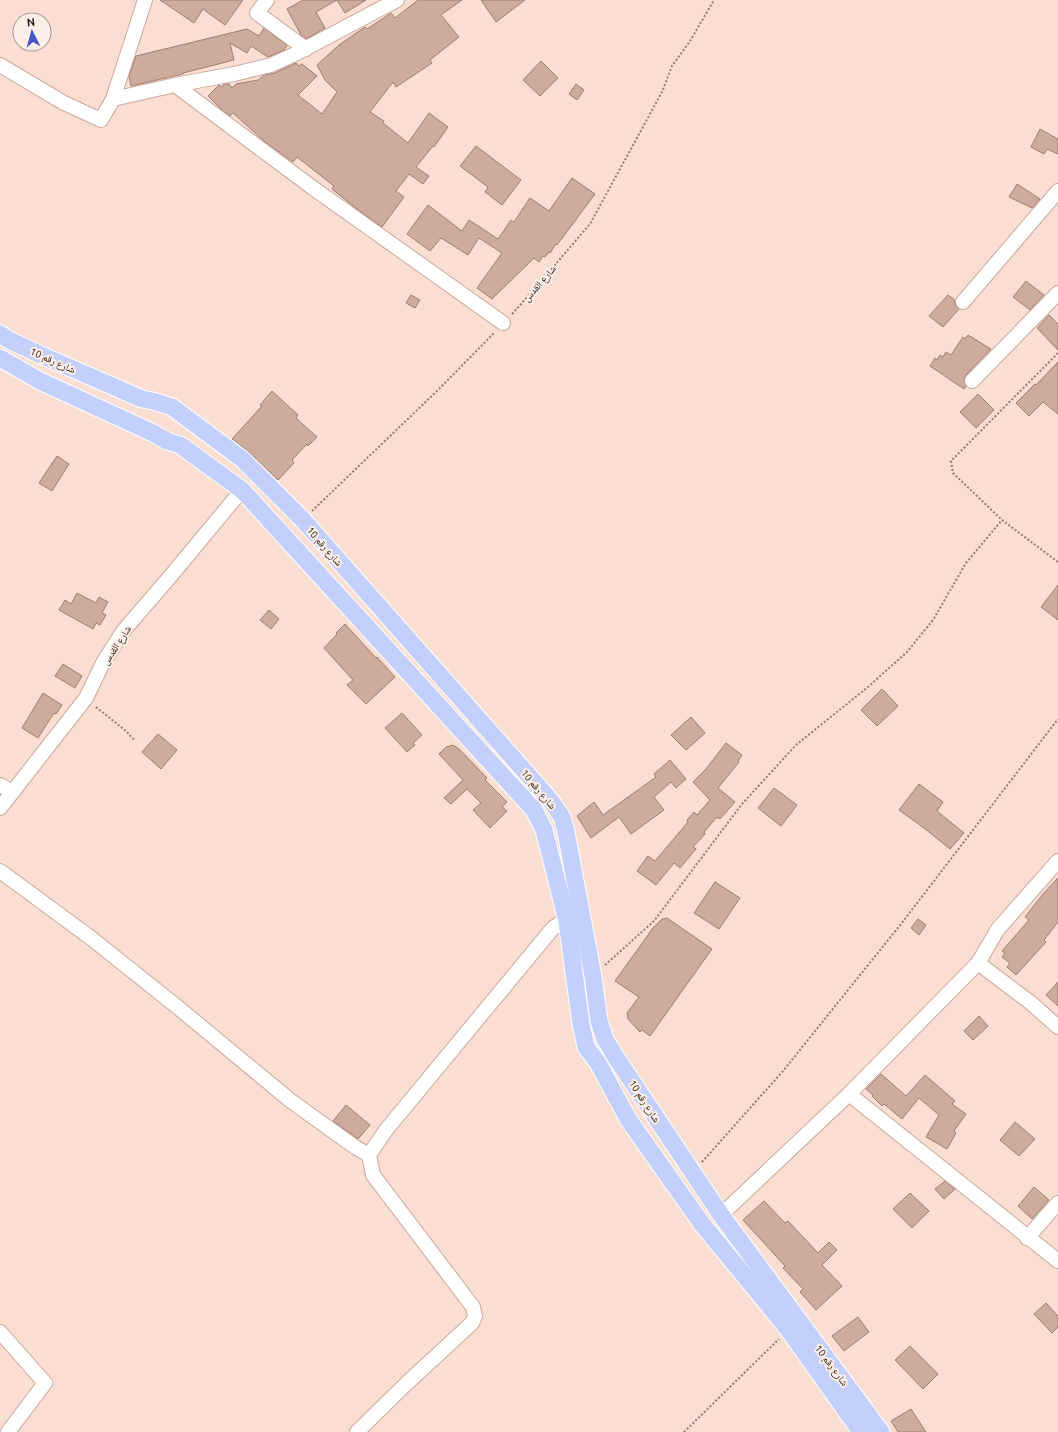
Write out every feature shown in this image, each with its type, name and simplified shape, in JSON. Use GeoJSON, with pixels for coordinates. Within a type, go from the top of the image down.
{"type":"FeatureCollection","features":[{"type":"Feature","properties":{"kind":"main road","name":"شارع رقم 10"},"geometry":{"type":"LineString","coordinates":[[0,334],[9,340],[41,355],[142,399],[172,407],[242,459],[302,520],[551,801],[562,817],[566,832],[593,976],[599,1021],[605,1039],[614,1056],[721,1215],[881,1432]]}},
{"type":"Feature","properties":{"kind":"main road","name":"شارع رقم 10"},"geometry":{"type":"LineString","coordinates":[[0,358],[40,381],[153,433],[166,441],[180,445],[242,490],[534,810],[544,830],[567,921],[581,1024],[586,1047],[598,1063],[628,1119],[702,1224],[788,1329],[860,1432]]}},
{"type":"Feature","properties":{"kind":"street"},"geometry":{"type":"LineString","coordinates":[[0,65],[64,103],[101,120],[113,99],[145,0]]}},
{"type":"Feature","properties":{"kind":"street"},"geometry":{"type":"LineString","coordinates":[[267,0],[257,13],[306,49]]}},
{"type":"Feature","properties":{"kind":"street"},"geometry":{"type":"LineString","coordinates":[[113,99],[271,65],[306,49],[397,0]]}},
{"type":"Feature","properties":{"kind":"street"},"geometry":{"type":"LineString","coordinates":[[175,85],[313,188],[503,323]]}},
{"type":"Feature","properties":{"kind":"street"},"geometry":{"type":"LineString","coordinates":[[963,302],[1058,192]]}},
{"type":"Feature","properties":{"kind":"street"},"geometry":{"type":"LineString","coordinates":[[972,382],[1058,293]]}},
{"type":"Feature","properties":{"kind":"street","name":"شارع القدس"},"geometry":{"type":"LineString","coordinates":[[0,808],[86,698],[104,662],[124,630],[242,490]]}},
{"type":"Feature","properties":{"kind":"street"},"geometry":{"type":"LineString","coordinates":[[0,786],[13,792]]}},
{"type":"Feature","properties":{"kind":"street"},"geometry":{"type":"LineString","coordinates":[[721,1215],[849,1094],[978,963],[998,929],[1058,861]]}},
{"type":"Feature","properties":{"kind":"street"},"geometry":{"type":"LineString","coordinates":[[0,871],[103,948],[175,1005],[283,1095],[355,1147],[369,1155]]}},
{"type":"Feature","properties":{"kind":"street"},"geometry":{"type":"LineString","coordinates":[[357,1432],[407,1382],[472,1323],[475,1316],[473,1307],[373,1175],[369,1155],[386,1130],[553,928],[567,921]]}},
{"type":"Feature","properties":{"kind":"street"},"geometry":{"type":"LineString","coordinates":[[978,963],[1031,1003],[1058,1027]]}},
{"type":"Feature","properties":{"kind":"street"},"geometry":{"type":"LineString","coordinates":[[849,1094],[1027,1238],[1058,1261]]}},
{"type":"Feature","properties":{"kind":"street"},"geometry":{"type":"LineString","coordinates":[[1027,1238],[1058,1203]]}},
{"type":"Feature","properties":{"kind":"street"},"geometry":{"type":"LineString","coordinates":[[0,1332],[45,1383],[8,1432]]}},
{"type":"Feature","properties":{"kind":"path","name":"شارع القدس"},"geometry":{"type":"LineString","coordinates":[[302,520],[438,390],[530,294],[590,224],[662,92],[672,66],[690,41],[714,0]]}},
{"type":"Feature","properties":{"kind":"path"},"geometry":{"type":"LineString","coordinates":[[1058,353],[951,461],[953,473],[1002,520],[1058,562]]}},
{"type":"Feature","properties":{"kind":"path"},"geometry":{"type":"LineString","coordinates":[[593,976],[654,921],[742,804],[796,745],[868,687],[907,652],[933,620],[966,563],[1002,520]]}},
{"type":"Feature","properties":{"kind":"path"},"geometry":{"type":"LineString","coordinates":[[86,698],[126,731],[134,740]]}},
{"type":"Feature","properties":{"kind":"path"},"geometry":{"type":"LineString","coordinates":[[692,1173],[783,1071],[905,918],[1058,719]]}},
{"type":"Feature","properties":{"kind":"path"},"geometry":{"type":"LineString","coordinates":[[684,1432],[788,1329]]}},
{"type":"Feature","properties":{"kind":"building"},"geometry":{"type":"Polygon","coordinates":[[[160,0],[243,0],[225,25],[203,9],[194,23],[160,0]]]}},
{"type":"Feature","properties":{"kind":"building"},"geometry":{"type":"Polygon","coordinates":[[[303,0],[337,0],[316,12],[325,28],[306,39],[301,35],[287,9],[303,0]]]}},
{"type":"Feature","properties":{"kind":"building"},"geometry":{"type":"Polygon","coordinates":[[[337,0],[366,0],[345,13],[337,0]]]}},
{"type":"Feature","properties":{"kind":"building"},"geometry":{"type":"Polygon","coordinates":[[[418,0],[462,0],[441,15],[459,37],[430,60],[432,63],[396,87],[393,82],[370,112],[384,121],[383,123],[408,143],[429,113],[448,127],[434,147],[433,146],[416,167],[429,176],[423,184],[409,174],[396,191],[404,197],[382,227],[332,189],[334,186],[297,157],[293,162],[264,141],[233,113],[230,116],[222,110],[208,96],[219,85],[222,87],[224,84],[229,84],[232,88],[236,84],[258,80],[264,75],[275,73],[296,63],[299,66],[302,64],[317,76],[298,95],[322,114],[337,92],[325,80],[317,65],[339,45],[365,27],[367,29],[391,13],[395,18],[418,0]]]}},
{"type":"Feature","properties":{"kind":"building"},"geometry":{"type":"Polygon","coordinates":[[[481,0],[525,0],[496,22],[481,0]]]}},
{"type":"Feature","properties":{"kind":"building"},"geometry":{"type":"Polygon","coordinates":[[[264,28],[287,45],[284,50],[268,57],[251,46],[247,53],[230,43],[234,60],[131,86],[129,77],[136,56],[247,29],[259,36],[264,28]]]}},
{"type":"Feature","properties":{"kind":"building"},"geometry":{"type":"Polygon","coordinates":[[[541,61],[558,78],[540,96],[523,80],[541,61]]]}},
{"type":"Feature","properties":{"kind":"building"},"geometry":{"type":"Polygon","coordinates":[[[576,84],[584,90],[577,100],[569,94],[576,84]]]}},
{"type":"Feature","properties":{"kind":"building"},"geometry":{"type":"Polygon","coordinates":[[[1040,129],[1058,139],[1058,154],[1047,149],[1044,154],[1031,147],[1040,129]]]}},
{"type":"Feature","properties":{"kind":"building"},"geometry":{"type":"Polygon","coordinates":[[[476,146],[521,180],[502,205],[485,192],[488,187],[460,166],[476,146]]]}},
{"type":"Feature","properties":{"kind":"building"},"geometry":{"type":"Polygon","coordinates":[[[572,178],[595,194],[550,253],[549,252],[545,257],[543,256],[539,262],[534,258],[492,299],[477,288],[502,253],[479,238],[468,255],[441,238],[430,251],[407,234],[428,205],[462,231],[469,220],[498,239],[511,220],[514,222],[530,198],[549,211],[572,178]]]}},
{"type":"Feature","properties":{"kind":"building"},"geometry":{"type":"Polygon","coordinates":[[[1017,184],[1040,199],[1032,208],[1009,197],[1017,184]]]}},
{"type":"Feature","properties":{"kind":"building"},"geometry":{"type":"Polygon","coordinates":[[[1026,281],[1044,295],[1030,310],[1013,297],[1026,281]]]}},
{"type":"Feature","properties":{"kind":"building"},"geometry":{"type":"Polygon","coordinates":[[[411,295],[420,300],[415,308],[406,303],[411,295]]]}},
{"type":"Feature","properties":{"kind":"building"},"geometry":{"type":"Polygon","coordinates":[[[948,295],[955,300],[955,305],[959,309],[943,327],[929,316],[948,295]]]}},
{"type":"Feature","properties":{"kind":"building"},"geometry":{"type":"Polygon","coordinates":[[[1049,315],[1058,324],[1058,350],[1037,328],[1049,315]]]}},
{"type":"Feature","properties":{"kind":"building"},"geometry":{"type":"Polygon","coordinates":[[[968,335],[991,349],[966,375],[964,379],[966,386],[964,389],[930,366],[935,358],[937,360],[940,355],[943,357],[946,352],[951,355],[963,337],[965,339],[968,335]]]}},
{"type":"Feature","properties":{"kind":"building"},"geometry":{"type":"Polygon","coordinates":[[[1058,362],[1058,414],[1043,402],[1029,416],[1016,403],[1058,362]]]}},
{"type":"Feature","properties":{"kind":"building"},"geometry":{"type":"Polygon","coordinates":[[[272,391],[298,415],[296,418],[317,437],[308,446],[307,444],[292,460],[294,463],[278,480],[249,452],[232,439],[262,406],[260,405],[272,391]]]}},
{"type":"Feature","properties":{"kind":"building"},"geometry":{"type":"Polygon","coordinates":[[[978,394],[994,410],[976,428],[960,412],[978,394]]]}},
{"type":"Feature","properties":{"kind":"building"},"geometry":{"type":"Polygon","coordinates":[[[57,456],[69,464],[52,491],[39,483],[57,456]]]}},
{"type":"Feature","properties":{"kind":"building"},"geometry":{"type":"Polygon","coordinates":[[[1058,585],[1058,620],[1041,607],[1058,585]]]}},
{"type":"Feature","properties":{"kind":"building"},"geometry":{"type":"Polygon","coordinates":[[[77,593],[96,603],[99,597],[108,602],[102,613],[106,615],[100,625],[96,623],[93,629],[59,610],[65,600],[71,604],[77,593]]]}},
{"type":"Feature","properties":{"kind":"building"},"geometry":{"type":"Polygon","coordinates":[[[269,610],[279,619],[271,629],[260,620],[269,610]]]}},
{"type":"Feature","properties":{"kind":"building"},"geometry":{"type":"Polygon","coordinates":[[[345,624],[395,677],[366,704],[347,685],[353,680],[324,648],[345,624]]]}},
{"type":"Feature","properties":{"kind":"building"},"geometry":{"type":"Polygon","coordinates":[[[63,664],[82,676],[75,688],[55,676],[63,664]]]}},
{"type":"Feature","properties":{"kind":"building"},"geometry":{"type":"Polygon","coordinates":[[[882,689],[898,706],[877,726],[861,710],[882,689]]]}},
{"type":"Feature","properties":{"kind":"building"},"geometry":{"type":"Polygon","coordinates":[[[43,693],[62,705],[56,714],[54,713],[38,738],[22,728],[43,693]]]}},
{"type":"Feature","properties":{"kind":"building"},"geometry":{"type":"Polygon","coordinates":[[[402,713],[422,735],[413,743],[415,745],[407,752],[385,728],[402,713]]]}},
{"type":"Feature","properties":{"kind":"building"},"geometry":{"type":"Polygon","coordinates":[[[691,717],[705,733],[686,750],[671,735],[691,717]]]}},
{"type":"Feature","properties":{"kind":"building"},"geometry":{"type":"Polygon","coordinates":[[[158,734],[177,750],[161,769],[142,752],[158,734]]]}},
{"type":"Feature","properties":{"kind":"building"},"geometry":{"type":"Polygon","coordinates":[[[726,743],[742,755],[738,761],[739,762],[718,788],[735,802],[720,819],[717,817],[704,832],[705,834],[693,847],[696,849],[680,868],[674,863],[656,885],[637,871],[648,856],[655,861],[688,822],[687,820],[694,812],[697,815],[710,800],[693,782],[706,769],[726,743]]]}},
{"type":"Feature","properties":{"kind":"building"},"geometry":{"type":"Polygon","coordinates":[[[453,745],[459,749],[487,778],[485,780],[507,802],[502,807],[507,811],[490,828],[473,810],[481,803],[467,789],[451,804],[444,798],[463,780],[439,754],[446,747],[453,745]]]}},
{"type":"Feature","properties":{"kind":"building"},"geometry":{"type":"Polygon","coordinates":[[[670,760],[686,779],[676,788],[671,782],[654,797],[664,810],[631,834],[619,817],[591,838],[577,816],[594,802],[603,815],[656,777],[654,774],[670,760]]]}},
{"type":"Feature","properties":{"kind":"building"},"geometry":{"type":"Polygon","coordinates":[[[919,784],[943,802],[937,811],[964,833],[950,849],[899,810],[919,784]]]}},
{"type":"Feature","properties":{"kind":"building"},"geometry":{"type":"Polygon","coordinates":[[[774,788],[797,805],[781,826],[758,808],[774,788]]]}},
{"type":"Feature","properties":{"kind":"building"},"geometry":{"type":"Polygon","coordinates":[[[1058,878],[1058,922],[1044,940],[1046,942],[1016,975],[1007,967],[1010,963],[1002,957],[1005,953],[1002,951],[1029,920],[1025,917],[1058,878]]]}},
{"type":"Feature","properties":{"kind":"building"},"geometry":{"type":"Polygon","coordinates":[[[715,882],[740,898],[719,929],[694,913],[715,882]]]}},
{"type":"Feature","properties":{"kind":"building"},"geometry":{"type":"Polygon","coordinates":[[[667,918],[712,949],[650,1036],[642,1030],[640,1032],[628,1019],[627,1013],[639,997],[615,981],[653,928],[662,919],[667,918]]]}},
{"type":"Feature","properties":{"kind":"building"},"geometry":{"type":"Polygon","coordinates":[[[918,919],[926,925],[919,935],[911,928],[918,919]]]}},
{"type":"Feature","properties":{"kind":"building"},"geometry":{"type":"Polygon","coordinates":[[[1058,982],[1058,1006],[1046,995],[1058,982]]]}},
{"type":"Feature","properties":{"kind":"building"},"geometry":{"type":"Polygon","coordinates":[[[979,1016],[988,1026],[973,1040],[964,1031],[979,1016]]]}},
{"type":"Feature","properties":{"kind":"building"},"geometry":{"type":"Polygon","coordinates":[[[881,1074],[906,1096],[925,1075],[955,1101],[952,1104],[966,1114],[954,1131],[956,1133],[947,1149],[926,1137],[939,1115],[919,1098],[902,1119],[884,1104],[882,1106],[872,1096],[873,1095],[866,1089],[881,1074]]]}},
{"type":"Feature","properties":{"kind":"building"},"geometry":{"type":"Polygon","coordinates":[[[346,1105],[370,1125],[358,1139],[333,1121],[346,1105]]]}},
{"type":"Feature","properties":{"kind":"building"},"geometry":{"type":"Polygon","coordinates":[[[1015,1122],[1035,1139],[1019,1156],[1000,1140],[1015,1122]]]}},
{"type":"Feature","properties":{"kind":"building"},"geometry":{"type":"Polygon","coordinates":[[[945,1181],[955,1189],[944,1199],[935,1189],[945,1181]]]}},
{"type":"Feature","properties":{"kind":"building"},"geometry":{"type":"Polygon","coordinates":[[[1034,1187],[1049,1200],[1032,1219],[1018,1206],[1034,1187]]]}},
{"type":"Feature","properties":{"kind":"building"},"geometry":{"type":"Polygon","coordinates":[[[910,1193],[929,1211],[912,1228],[893,1209],[910,1193]]]}},
{"type":"Feature","properties":{"kind":"building"},"geometry":{"type":"Polygon","coordinates":[[[764,1201],[785,1223],[788,1221],[818,1253],[829,1242],[837,1250],[822,1265],[842,1286],[816,1310],[800,1292],[803,1289],[783,1268],[785,1266],[743,1220],[764,1201]]]}},
{"type":"Feature","properties":{"kind":"building"},"geometry":{"type":"Polygon","coordinates":[[[1046,1303],[1058,1316],[1058,1327],[1052,1333],[1034,1314],[1046,1303]]]}},
{"type":"Feature","properties":{"kind":"building"},"geometry":{"type":"Polygon","coordinates":[[[858,1317],[869,1332],[844,1351],[832,1336],[858,1317]]]}},
{"type":"Feature","properties":{"kind":"building"},"geometry":{"type":"Polygon","coordinates":[[[910,1346],[938,1374],[923,1389],[895,1360],[910,1346]]]}},
{"type":"Feature","properties":{"kind":"building"},"geometry":{"type":"Polygon","coordinates":[[[911,1409],[926,1432],[898,1432],[891,1421],[911,1409]]]}}]}
